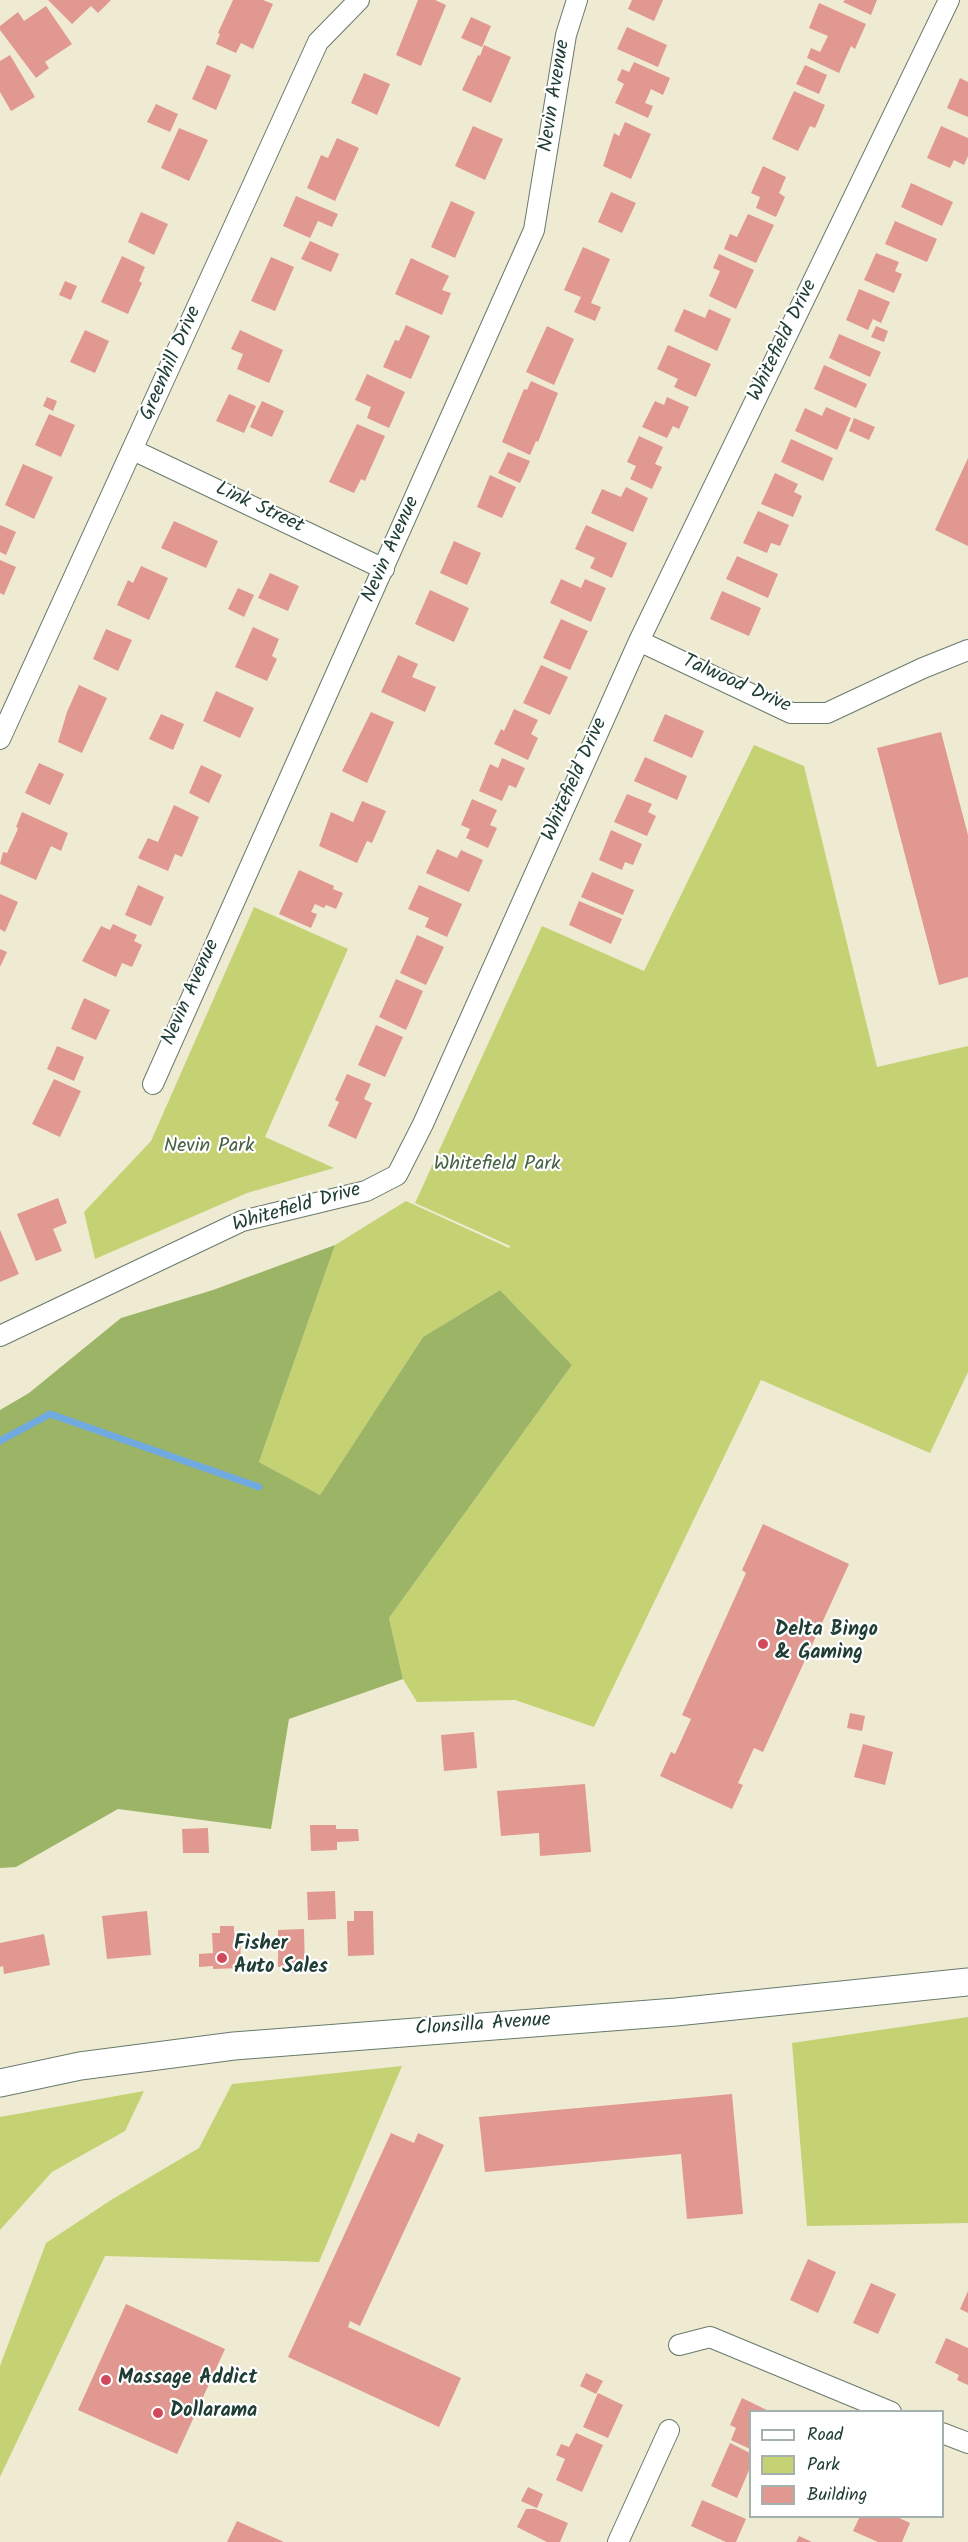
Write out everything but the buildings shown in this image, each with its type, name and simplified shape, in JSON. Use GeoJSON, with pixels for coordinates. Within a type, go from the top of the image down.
{"type":"FeatureCollection","features":[{"type":"Feature","properties":{"kind":"main road","name":"Clonsilla Avenue"},"geometry":{"type":"LineString","coordinates":[[0,2083],[80,2066],[234,2046],[676,2012],[968,1982]]}},
{"type":"Feature","properties":{"kind":"street","name":"Greenhill Drive"},"geometry":{"type":"LineString","coordinates":[[0,739],[318,42],[359,0]]}},
{"type":"Feature","properties":{"kind":"street","name":"Nevin Avenue"},"geometry":{"type":"LineString","coordinates":[[153,1084],[534,230],[566,35],[577,0]]}},
{"type":"Feature","properties":{"kind":"street","name":"Whitefield Drive"},"geometry":{"type":"LineString","coordinates":[[0,1336],[242,1221],[366,1191],[397,1175],[423,1124],[639,640],[949,0]]}},
{"type":"Feature","properties":{"kind":"street","name":"Link Street"},"geometry":{"type":"LineString","coordinates":[[133,450],[384,569]]}},
{"type":"Feature","properties":{"kind":"street","name":"Talwood Drive"},"geometry":{"type":"LineString","coordinates":[[639,640],[791,713],[827,714],[923,668],[968,650]]}},
{"type":"Feature","properties":{"kind":"street"},"geometry":{"type":"LineString","coordinates":[[679,2345],[710,2337],[886,2410]]}},
{"type":"Feature","properties":{"kind":"street"},"geometry":{"type":"LineString","coordinates":[[618,2542],[669,2430]]}},
{"type":"Feature","properties":{"kind":"street"},"geometry":{"type":"LineString","coordinates":[[944,2434],[968,2443]]}},
{"type":"Feature","properties":{"kind":"green space","name":"Whitefield Park"},"geometry":{"type":"Polygon","coordinates":[[[754,745],[804,766],[877,1067],[968,1046],[968,1372],[930,1453],[761,1380],[594,1727],[515,1700],[417,1702],[403,1679],[389,1618],[572,1365],[500,1290],[423,1337],[320,1495],[259,1462],[335,1245],[406,1201],[509,1248],[510,1246],[415,1203],[542,926],[644,971],[754,745]]]}},
{"type":"Feature","properties":{"kind":"green space","name":"Nevin Park"},"geometry":{"type":"Polygon","coordinates":[[[254,907],[348,949],[265,1137],[334,1168],[247,1193],[95,1259],[84,1212],[151,1141],[254,907]]]}},
{"type":"Feature","properties":{"kind":"green space"},"geometry":{"type":"Polygon","coordinates":[[[335,1245],[259,1462],[320,1495],[423,1337],[500,1290],[572,1365],[389,1618],[403,1679],[289,1719],[271,1829],[118,1809],[16,1867],[0,1868],[0,1410],[29,1393],[121,1318],[213,1290],[335,1245]]]}},
{"type":"Feature","properties":{"kind":"green space"},"geometry":{"type":"Polygon","coordinates":[[[968,2017],[968,2223],[807,2226],[792,2043],[968,2017]]]}},
{"type":"Feature","properties":{"kind":"green space"},"geometry":{"type":"Polygon","coordinates":[[[402,2066],[319,2262],[105,2256],[0,2477],[0,2366],[46,2243],[111,2200],[199,2148],[232,2084],[402,2066]]]}},
{"type":"Feature","properties":{"kind":"green space"},"geometry":{"type":"Polygon","coordinates":[[[144,2091],[125,2131],[52,2172],[0,2230],[0,2117],[144,2091]]]}},
{"type":"Feature","properties":{"kind":"waterway"},"geometry":{"type":"LineString","coordinates":[[0,1441],[50,1414],[259,1487]]}},
{"type":"Feature","properties":{"kind":"place","name":"Delta Bingo & Gaming"},"geometry":{"type":"Point","coordinates":[763,1644]}},
{"type":"Feature","properties":{"kind":"place","name":"Fisher Auto Sales"},"geometry":{"type":"Point","coordinates":[222,1958]}},
{"type":"Feature","properties":{"kind":"place","name":"Massage Addict"},"geometry":{"type":"Point","coordinates":[106,2380]}},
{"type":"Feature","properties":{"kind":"place","name":"Dollarama"},"geometry":{"type":"Point","coordinates":[158,2413]}}]}
